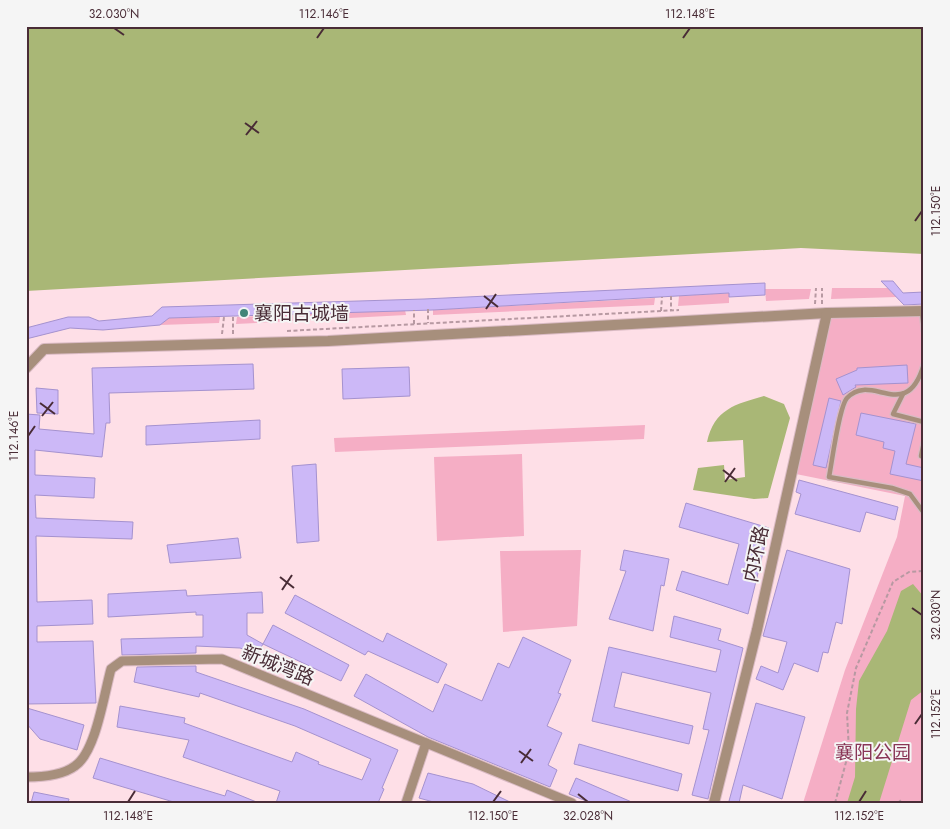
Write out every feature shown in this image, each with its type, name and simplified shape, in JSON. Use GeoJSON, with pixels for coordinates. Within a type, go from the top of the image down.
{"type":"FeatureCollection","features":[{"type":"Feature","properties":{"kind":"street"},"geometry":{"type":"LineString","coordinates":[[26,368],[44,349],[328,341],[522,329],[699,322],[827,313],[923,311]]}},
{"type":"Feature","properties":{"kind":"street","name":"内环路"},"geometry":{"type":"LineString","coordinates":[[714,803],[757,630],[827,313]]}},
{"type":"Feature","properties":{"kind":"street","name":"新城湾路"},"geometry":{"type":"LineString","coordinates":[[26,776],[42,777],[75,766],[88,750],[111,669],[122,661],[222,659],[572,803]]}},
{"type":"Feature","properties":{"kind":"street"},"geometry":{"type":"LineString","coordinates":[[406,803],[426,743]]}},
{"type":"Feature","properties":{"kind":"street"},"geometry":{"type":"LineString","coordinates":[[26,783],[42,777]]}},
{"type":"Feature","properties":{"kind":"lane"},"geometry":{"type":"LineString","coordinates":[[923,311],[924,331]]}},
{"type":"Feature","properties":{"kind":"lane"},"geometry":{"type":"LineString","coordinates":[[924,364],[922,376],[912,389],[903,394],[893,395],[874,390],[858,391],[846,398],[842,410],[830,477],[892,488],[910,494],[924,513]]}},
{"type":"Feature","properties":{"kind":"lane"},"geometry":{"type":"LineString","coordinates":[[903,394],[893,414],[924,422]]}},
{"type":"Feature","properties":{"kind":"lane"},"geometry":{"type":"LineString","coordinates":[[924,442],[921,456],[924,457]]}},
{"type":"Feature","properties":{"kind":"path"},"geometry":{"type":"LineString","coordinates":[[815,304],[816,288]]}},
{"type":"Feature","properties":{"kind":"path"},"geometry":{"type":"LineString","coordinates":[[808,304],[822,304],[822,288]]}},
{"type":"Feature","properties":{"kind":"path"},"geometry":{"type":"LineString","coordinates":[[671,296],[672,310]]}},
{"type":"Feature","properties":{"kind":"path"},"geometry":{"type":"LineString","coordinates":[[662,297],[662,311]]}},
{"type":"Feature","properties":{"kind":"path"},"geometry":{"type":"LineString","coordinates":[[414,310],[414,324]]}},
{"type":"Feature","properties":{"kind":"path"},"geometry":{"type":"LineString","coordinates":[[428,310],[428,323]]}},
{"type":"Feature","properties":{"kind":"path"},"geometry":{"type":"LineString","coordinates":[[280,331],[681,310]]}},
{"type":"Feature","properties":{"kind":"path"},"geometry":{"type":"LineString","coordinates":[[224,317],[222,334],[233,334],[232,317]]}},
{"type":"Feature","properties":{"kind":"path"},"geometry":{"type":"LineString","coordinates":[[836,803],[848,751],[847,713],[856,668],[893,582],[909,572],[924,571]]}},
{"type":"Feature","properties":{"kind":"path"},"geometry":{"type":"LineString","coordinates":[[898,803],[901,800]]}},
{"type":"Feature","properties":{"kind":"green space"},"geometry":{"type":"Polygon","coordinates":[[[832,288],[888,288],[897,297],[831,299],[832,288]]]}},
{"type":"Feature","properties":{"kind":"green space"},"geometry":{"type":"Polygon","coordinates":[[[765,289],[811,289],[809,299],[766,301],[765,289]]]}},
{"type":"Feature","properties":{"kind":"green space"},"geometry":{"type":"Polygon","coordinates":[[[729,293],[729,303],[678,306],[679,296],[729,293]]]}},
{"type":"Feature","properties":{"kind":"green space"},"geometry":{"type":"Polygon","coordinates":[[[655,298],[654,305],[433,315],[433,310],[655,298]]]}},
{"type":"Feature","properties":{"kind":"green space"},"geometry":{"type":"Polygon","coordinates":[[[405,310],[406,315],[236,324],[237,317],[405,310]]]}},
{"type":"Feature","properties":{"kind":"green space","name":"襄阳公园"},"geometry":{"type":"Polygon","coordinates":[[[924,311],[924,803],[803,803],[845,670],[897,537],[905,496],[791,473],[827,313],[924,311]]]}},
{"type":"Feature","properties":{"kind":"green space"},"geometry":{"type":"Polygon","coordinates":[[[220,317],[219,323],[160,325],[169,318],[220,317]]]}},
{"type":"Feature","properties":{"kind":"green space"},"geometry":{"type":"Polygon","coordinates":[[[645,425],[644,439],[335,452],[334,438],[645,425]]]}},
{"type":"Feature","properties":{"kind":"green space"},"geometry":{"type":"Polygon","coordinates":[[[522,454],[524,536],[437,541],[434,457],[522,454]]]}},
{"type":"Feature","properties":{"kind":"green space"},"geometry":{"type":"Polygon","coordinates":[[[581,550],[577,626],[503,632],[500,551],[581,550]]]}},
{"type":"Feature","properties":{"kind":"shaded area"},"geometry":{"type":"Polygon","coordinates":[[[26,26],[924,26],[924,254],[801,248],[26,291],[26,26]]]}},
{"type":"Feature","properties":{"kind":"shaded area"},"geometry":{"type":"Polygon","coordinates":[[[764,396],[784,404],[790,418],[768,498],[754,499],[693,490],[698,468],[724,465],[725,480],[745,477],[743,440],[707,442],[710,431],[721,415],[736,405],[764,396]]]}},
{"type":"Feature","properties":{"kind":"shaded area"},"geometry":{"type":"Polygon","coordinates":[[[913,584],[924,597],[924,690],[911,700],[879,803],[847,803],[855,777],[856,709],[859,681],[887,631],[901,591],[913,584]]]}},
{"type":"Feature","properties":{"kind":"building"},"geometry":{"type":"Polygon","coordinates":[[[881,281],[893,281],[903,293],[924,292],[924,304],[904,305],[881,281]]]}},
{"type":"Feature","properties":{"kind":"building","name":"襄阳古城墙"},"geometry":{"type":"Polygon","coordinates":[[[765,283],[765,295],[729,297],[729,293],[433,310],[169,318],[160,325],[103,330],[70,328],[26,339],[26,328],[68,317],[89,317],[99,321],[152,316],[162,307],[424,299],[765,283]]]}},
{"type":"Feature","properties":{"kind":"building"},"geometry":{"type":"Polygon","coordinates":[[[253,364],[254,389],[109,393],[110,423],[106,423],[102,457],[35,450],[35,475],[95,478],[94,498],[35,495],[36,518],[133,522],[132,539],[36,536],[37,602],[92,600],[93,624],[37,626],[37,642],[93,641],[96,703],[26,704],[26,414],[40,415],[39,429],[94,434],[92,368],[253,364]]]}},
{"type":"Feature","properties":{"kind":"building"},"geometry":{"type":"Polygon","coordinates":[[[907,365],[908,383],[855,385],[856,387],[843,395],[836,379],[857,370],[857,368],[907,365]]]}},
{"type":"Feature","properties":{"kind":"building"},"geometry":{"type":"Polygon","coordinates":[[[409,367],[410,396],[343,399],[342,369],[409,367]]]}},
{"type":"Feature","properties":{"kind":"building"},"geometry":{"type":"Polygon","coordinates":[[[36,388],[58,390],[58,414],[37,413],[36,388]]]}},
{"type":"Feature","properties":{"kind":"building"},"geometry":{"type":"Polygon","coordinates":[[[829,398],[841,401],[826,468],[813,465],[829,398]]]}},
{"type":"Feature","properties":{"kind":"building"},"geometry":{"type":"Polygon","coordinates":[[[861,413],[916,424],[906,464],[924,468],[924,481],[890,474],[895,451],[883,448],[884,442],[856,435],[861,413]]]}},
{"type":"Feature","properties":{"kind":"building"},"geometry":{"type":"Polygon","coordinates":[[[260,420],[260,439],[146,445],[146,426],[260,420]]]}},
{"type":"Feature","properties":{"kind":"building"},"geometry":{"type":"Polygon","coordinates":[[[316,464],[319,541],[297,543],[292,466],[316,464]]]}},
{"type":"Feature","properties":{"kind":"building"},"geometry":{"type":"Polygon","coordinates":[[[799,480],[898,507],[895,520],[866,512],[860,532],[795,514],[801,494],[796,492],[799,480]]]}},
{"type":"Feature","properties":{"kind":"building"},"geometry":{"type":"Polygon","coordinates":[[[686,503],[769,528],[748,614],[676,590],[682,571],[728,585],[739,544],[679,527],[686,503]]]}},
{"type":"Feature","properties":{"kind":"building"},"geometry":{"type":"Polygon","coordinates":[[[238,538],[241,558],[170,563],[167,545],[238,538]]]}},
{"type":"Feature","properties":{"kind":"building"},"geometry":{"type":"Polygon","coordinates":[[[624,550],[669,559],[664,586],[661,585],[653,631],[609,619],[626,571],[620,570],[624,550]]]}},
{"type":"Feature","properties":{"kind":"building"},"geometry":{"type":"Polygon","coordinates":[[[787,550],[850,569],[842,624],[836,622],[828,653],[823,652],[818,672],[794,663],[783,690],[756,679],[761,666],[778,673],[787,642],[763,636],[787,550]]]}},
{"type":"Feature","properties":{"kind":"building"},"geometry":{"type":"Polygon","coordinates":[[[186,590],[187,596],[262,592],[263,613],[247,613],[247,635],[263,644],[257,654],[240,648],[196,646],[196,653],[122,655],[121,639],[203,637],[203,615],[196,615],[196,612],[108,617],[108,594],[186,590]]]}},
{"type":"Feature","properties":{"kind":"building"},"geometry":{"type":"Polygon","coordinates":[[[295,595],[383,642],[387,633],[447,664],[438,683],[368,651],[365,655],[285,613],[295,595]]]}},
{"type":"Feature","properties":{"kind":"building"},"geometry":{"type":"Polygon","coordinates":[[[674,616],[721,629],[718,640],[743,648],[708,799],[692,795],[709,730],[703,729],[711,693],[622,672],[614,707],[693,726],[689,744],[592,721],[609,647],[716,672],[721,650],[670,637],[674,616]]]}},
{"type":"Feature","properties":{"kind":"building"},"geometry":{"type":"Polygon","coordinates":[[[273,625],[349,665],[341,681],[263,644],[273,625]]]}},
{"type":"Feature","properties":{"kind":"building"},"geometry":{"type":"Polygon","coordinates":[[[523,637],[571,660],[558,693],[561,694],[547,726],[562,733],[548,765],[557,770],[550,787],[428,737],[354,696],[366,674],[433,712],[445,684],[482,701],[498,663],[509,668],[523,637]]]}},
{"type":"Feature","properties":{"kind":"building"},"geometry":{"type":"Polygon","coordinates":[[[196,666],[196,672],[304,709],[398,750],[382,788],[384,789],[378,803],[276,803],[280,791],[183,757],[189,740],[117,727],[120,706],[185,718],[184,723],[292,762],[296,752],[319,762],[318,764],[362,780],[371,759],[295,726],[200,693],[199,697],[134,682],[137,667],[196,666]]]}},
{"type":"Feature","properties":{"kind":"building"},"geometry":{"type":"Polygon","coordinates":[[[756,703],[805,717],[782,799],[743,785],[739,803],[735,803],[729,801],[756,703]]]}},
{"type":"Feature","properties":{"kind":"building"},"geometry":{"type":"Polygon","coordinates":[[[27,708],[84,725],[77,750],[40,739],[26,723],[27,708]]]}},
{"type":"Feature","properties":{"kind":"building"},"geometry":{"type":"Polygon","coordinates":[[[579,744],[682,774],[678,791],[574,764],[579,744]]]}},
{"type":"Feature","properties":{"kind":"building"},"geometry":{"type":"Polygon","coordinates":[[[100,758],[225,796],[227,790],[259,803],[177,803],[93,778],[100,758]]]}},
{"type":"Feature","properties":{"kind":"building"},"geometry":{"type":"Polygon","coordinates":[[[428,773],[473,784],[512,803],[437,803],[419,798],[428,773]]]}},
{"type":"Feature","properties":{"kind":"building"},"geometry":{"type":"Polygon","coordinates":[[[576,778],[634,803],[591,803],[569,794],[576,778]]]}},
{"type":"Feature","properties":{"kind":"building"},"geometry":{"type":"Polygon","coordinates":[[[34,792],[69,799],[68,803],[31,803],[34,792]]]}},
{"type":"Feature","properties":{"kind":"place","name":"襄阳古城墙"},"geometry":{"type":"Point","coordinates":[244,313]}}]}
